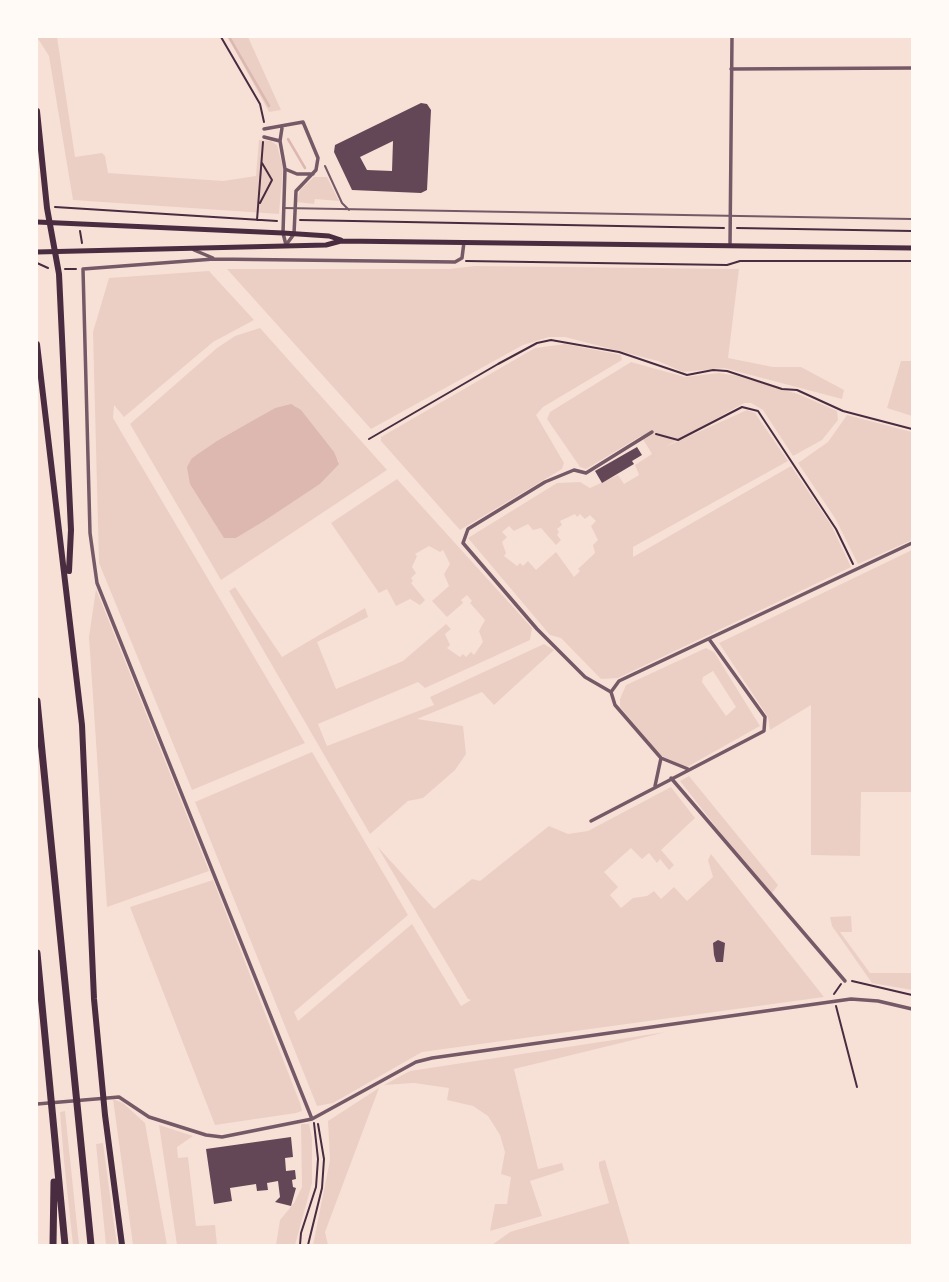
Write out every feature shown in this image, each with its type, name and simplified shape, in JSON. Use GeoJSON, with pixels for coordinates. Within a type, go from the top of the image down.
{"type":"FeatureCollection","features":[{"type":"Feature","properties":{"kind":"highway"},"geometry":{"type":"LineString","coordinates":[[37,111],[56,252],[71,530],[68,591]]}},
{"type":"Feature","properties":{"kind":"highway"},"geometry":{"type":"LineString","coordinates":[[37,344],[82,725],[94,999],[104,1107],[122,1245]]}},
{"type":"Feature","properties":{"kind":"highway"},"geometry":{"type":"LineString","coordinates":[[37,701],[91,1245]]}},
{"type":"Feature","properties":{"kind":"highway"},"geometry":{"type":"LineString","coordinates":[[37,953],[65,1245]]}},
{"type":"Feature","properties":{"kind":"highway"},"geometry":{"type":"LineString","coordinates":[[53,1245],[55,1153]]}},
{"type":"Feature","properties":{"kind":"main road"},"geometry":{"type":"LineString","coordinates":[[37,222],[283,233],[330,236],[341,241]]}},
{"type":"Feature","properties":{"kind":"main road"},"geometry":{"type":"LineString","coordinates":[[37,252],[326,245],[341,241],[912,248]]}},
{"type":"Feature","properties":{"kind":"street"},"geometry":{"type":"LineString","coordinates":[[730,246],[732,37]]}},
{"type":"Feature","properties":{"kind":"street"},"geometry":{"type":"LineString","coordinates":[[731,69],[912,68]]}},
{"type":"Feature","properties":{"kind":"street"},"geometry":{"type":"LineString","coordinates":[[264,129],[282,128],[303,122],[318,158],[313,174],[296,191],[294,234],[286,245]]}},
{"type":"Feature","properties":{"kind":"street"},"geometry":{"type":"LineString","coordinates":[[282,128],[280,141],[285,169],[283,233],[286,245]]}},
{"type":"Feature","properties":{"kind":"street"},"geometry":{"type":"LineString","coordinates":[[264,137],[280,141]]}},
{"type":"Feature","properties":{"kind":"street"},"geometry":{"type":"LineString","coordinates":[[285,169],[297,174],[313,174]]}},
{"type":"Feature","properties":{"kind":"street"},"geometry":{"type":"LineString","coordinates":[[312,1119],[97,583],[90,533],[83,270],[214,259],[455,262],[462,258],[464,242]]}},
{"type":"Feature","properties":{"kind":"street"},"geometry":{"type":"LineString","coordinates":[[190,249],[214,259]]}},
{"type":"Feature","properties":{"kind":"street"},"geometry":{"type":"LineString","coordinates":[[652,432],[586,473],[574,470],[545,482],[468,529],[463,543],[537,629],[585,677],[611,692],[615,705],[661,758],[688,769]]}},
{"type":"Feature","properties":{"kind":"street"},"geometry":{"type":"LineString","coordinates":[[611,692],[619,681],[912,543]]}},
{"type":"Feature","properties":{"kind":"street"},"geometry":{"type":"LineString","coordinates":[[591,821],[764,731],[767,723],[709,639]]}},
{"type":"Feature","properties":{"kind":"street"},"geometry":{"type":"LineString","coordinates":[[655,786],[661,758]]}},
{"type":"Feature","properties":{"kind":"street"},"geometry":{"type":"LineString","coordinates":[[671,778],[845,981]]}},
{"type":"Feature","properties":{"kind":"street"},"geometry":{"type":"LineString","coordinates":[[37,1104],[119,1097],[149,1117],[206,1135],[222,1137],[312,1119],[416,1062],[432,1058],[863,999],[912,1009]]}},
{"type":"Feature","properties":{"kind":"lane"},"geometry":{"type":"LineString","coordinates":[[325,166],[342,203],[350,210]]}},
{"type":"Feature","properties":{"kind":"lane"},"geometry":{"type":"LineString","coordinates":[[283,208],[912,219]]}},
{"type":"Feature","properties":{"kind":"path"},"geometry":{"type":"LineString","coordinates":[[221,37],[264,116]]}},
{"type":"Feature","properties":{"kind":"path"},"geometry":{"type":"LineString","coordinates":[[83,250],[73,207],[257,220],[264,137]]}},
{"type":"Feature","properties":{"kind":"path"},"geometry":{"type":"LineString","coordinates":[[258,205],[272,180],[261,162]]}},
{"type":"Feature","properties":{"kind":"path"},"geometry":{"type":"LineString","coordinates":[[311,219],[912,231]]}},
{"type":"Feature","properties":{"kind":"path"},"geometry":{"type":"LineString","coordinates":[[455,262],[727,265],[740,261],[912,261]]}},
{"type":"Feature","properties":{"kind":"path"},"geometry":{"type":"LineString","coordinates":[[369,439],[498,364],[537,343],[551,340],[619,352],[687,375],[713,370],[727,371],[782,389],[797,390],[843,411],[912,429]]}},
{"type":"Feature","properties":{"kind":"path"},"geometry":{"type":"LineString","coordinates":[[652,432],[678,440],[743,407],[758,411],[836,529],[855,570]]}},
{"type":"Feature","properties":{"kind":"path"},"geometry":{"type":"LineString","coordinates":[[857,1087],[834,1002],[835,992],[845,981],[912,995]]}},
{"type":"Feature","properties":{"kind":"path"},"geometry":{"type":"LineString","coordinates":[[300,1245],[316,1187],[318,1159],[312,1119]]}},
{"type":"Feature","properties":{"kind":"path"},"geometry":{"type":"LineString","coordinates":[[308,1245],[322,1188],[324,1159],[320,1125],[312,1119]]}},
{"type":"Feature","properties":{"kind":"shaded area"},"geometry":{"type":"Polygon","coordinates":[[[37,37],[57,37],[75,157],[102,153],[108,173],[223,181],[256,176],[259,140],[271,141],[277,145],[283,168],[279,214],[73,200],[49,56],[37,37]]]}},
{"type":"Feature","properties":{"kind":"shaded area"},"geometry":{"type":"Polygon","coordinates":[[[228,37],[248,37],[281,110],[269,112],[228,37]]]}},
{"type":"Feature","properties":{"kind":"shaded area"},"geometry":{"type":"Polygon","coordinates":[[[314,177],[327,177],[339,201],[315,199],[314,204],[297,202],[300,190],[314,177]]]}},
{"type":"Feature","properties":{"kind":"shaded area"},"geometry":{"type":"Polygon","coordinates":[[[475,266],[739,269],[728,358],[773,367],[801,367],[844,390],[842,399],[724,368],[683,372],[658,361],[565,337],[549,337],[523,345],[371,429],[227,269],[449,269],[475,266]]]}},
{"type":"Feature","properties":{"kind":"shaded area"},"geometry":{"type":"Polygon","coordinates":[[[209,271],[254,320],[213,342],[124,417],[114,405],[113,418],[305,743],[192,790],[99,563],[93,332],[109,278],[209,271]]]}},
{"type":"Feature","properties":{"kind":"shaded area"},"geometry":{"type":"Polygon","coordinates":[[[260,328],[387,470],[221,580],[130,424],[217,348],[235,336],[260,328]],[[295,406],[275,408],[192,458],[236,538],[320,484],[339,462],[295,406]]]}},
{"type":"Feature","properties":{"kind":"shaded area"},"geometry":{"type":"Polygon","coordinates":[[[565,344],[621,355],[622,360],[543,407],[536,415],[564,463],[562,469],[460,530],[381,441],[381,437],[535,348],[565,344]]]}},
{"type":"Feature","properties":{"kind":"shaded area"},"geometry":{"type":"Polygon","coordinates":[[[901,361],[912,361],[912,416],[887,408],[901,361]]]}},
{"type":"Feature","properties":{"kind":"shaded area"},"geometry":{"type":"Polygon","coordinates":[[[631,362],[685,377],[719,373],[738,376],[798,394],[837,411],[838,420],[822,440],[793,456],[763,410],[751,403],[744,403],[665,447],[747,410],[755,413],[788,461],[633,547],[633,557],[791,466],[831,525],[851,567],[618,678],[601,679],[561,638],[550,635],[468,538],[557,483],[580,482],[590,488],[618,475],[624,484],[639,475],[635,465],[652,454],[641,436],[586,469],[580,467],[547,419],[550,412],[631,362]],[[575,514],[560,521],[562,525],[557,529],[557,535],[561,540],[556,545],[541,528],[533,530],[528,524],[514,531],[509,526],[502,532],[507,537],[502,542],[506,553],[504,556],[517,566],[520,563],[523,566],[528,561],[536,570],[556,552],[574,577],[580,571],[578,569],[595,553],[593,545],[598,540],[591,526],[596,521],[590,515],[585,519],[580,514],[577,517],[575,514]]]}},
{"type":"Feature","properties":{"kind":"shaded area"},"geometry":{"type":"Polygon","coordinates":[[[291,404],[301,410],[334,452],[339,464],[320,484],[264,521],[236,538],[224,538],[190,484],[187,467],[192,458],[217,441],[275,408],[291,404]]]}},
{"type":"Feature","properties":{"kind":"shaded area"},"geometry":{"type":"Polygon","coordinates":[[[847,415],[912,432],[912,540],[858,564],[835,518],[798,463],[828,442],[847,415]]]}},
{"type":"Feature","properties":{"kind":"shaded area"},"geometry":{"type":"Polygon","coordinates":[[[397,479],[532,628],[530,640],[425,688],[418,682],[318,724],[327,746],[434,705],[430,697],[544,644],[554,650],[494,705],[482,692],[417,719],[463,726],[466,754],[455,770],[423,798],[408,801],[370,834],[229,591],[235,587],[282,657],[365,608],[368,617],[317,642],[336,689],[403,661],[446,624],[451,629],[445,634],[450,645],[447,648],[460,657],[463,654],[466,657],[471,652],[474,655],[483,642],[479,631],[485,620],[470,603],[472,601],[467,595],[461,600],[463,603],[447,617],[432,601],[449,586],[444,574],[450,564],[443,550],[440,552],[429,546],[415,554],[417,556],[412,567],[416,573],[411,578],[411,583],[425,600],[420,605],[410,599],[396,606],[387,589],[379,593],[331,523],[397,479]]]}},
{"type":"Feature","properties":{"kind":"shaded area"},"geometry":{"type":"Polygon","coordinates":[[[912,550],[912,792],[861,792],[860,856],[811,855],[811,705],[770,730],[768,717],[719,643],[912,550]]]}},
{"type":"Feature","properties":{"kind":"shaded area"},"geometry":{"type":"Polygon","coordinates":[[[96,589],[209,871],[107,907],[89,637],[96,589]]]}},
{"type":"Feature","properties":{"kind":"shaded area"},"geometry":{"type":"Polygon","coordinates":[[[706,648],[714,652],[760,726],[687,767],[661,756],[620,707],[620,699],[626,685],[706,648]],[[713,671],[703,677],[702,682],[726,716],[736,707],[713,671]]]}},
{"type":"Feature","properties":{"kind":"shaded area"},"geometry":{"type":"Polygon","coordinates":[[[312,752],[408,915],[294,1012],[298,1021],[412,924],[461,1006],[471,1000],[377,846],[434,909],[472,879],[480,881],[549,826],[568,834],[588,831],[671,787],[695,818],[661,850],[674,865],[669,870],[660,859],[657,863],[649,853],[642,859],[631,848],[604,872],[618,887],[610,895],[621,908],[633,898],[647,896],[654,891],[661,899],[674,887],[687,901],[713,877],[708,860],[711,854],[824,997],[422,1052],[333,1103],[317,1106],[195,802],[312,752]]]}},
{"type":"Feature","properties":{"kind":"shaded area"},"geometry":{"type":"Polygon","coordinates":[[[689,776],[778,885],[770,896],[680,781],[689,776]]]}},
{"type":"Feature","properties":{"kind":"shaded area"},"geometry":{"type":"Polygon","coordinates":[[[213,880],[302,1111],[215,1125],[130,907],[213,880]]]}},
{"type":"Feature","properties":{"kind":"shaded area"},"geometry":{"type":"Polygon","coordinates":[[[851,916],[852,932],[840,932],[870,973],[912,973],[912,990],[872,983],[832,926],[830,917],[851,916]]]}},
{"type":"Feature","properties":{"kind":"shaded area"},"geometry":{"type":"Polygon","coordinates":[[[666,1032],[514,1069],[538,1169],[562,1163],[564,1170],[530,1181],[542,1216],[490,1231],[495,1204],[507,1204],[511,1177],[501,1174],[505,1152],[500,1135],[488,1116],[473,1106],[447,1100],[449,1088],[414,1083],[384,1085],[410,1071],[666,1032]]]}},
{"type":"Feature","properties":{"kind":"shaded area"},"geometry":{"type":"Polygon","coordinates":[[[379,1088],[325,1232],[328,1245],[313,1245],[330,1160],[328,1121],[379,1088]]]}},
{"type":"Feature","properties":{"kind":"shaded area"},"geometry":{"type":"Polygon","coordinates":[[[113,1099],[123,1103],[145,1123],[167,1245],[133,1245],[113,1099]]]}},
{"type":"Feature","properties":{"kind":"shaded area"},"geometry":{"type":"Polygon","coordinates":[[[65,1111],[79,1245],[73,1245],[64,1161],[60,1112],[65,1111]]]}},
{"type":"Feature","properties":{"kind":"shaded area"},"geometry":{"type":"Polygon","coordinates":[[[301,1124],[309,1124],[312,1138],[312,1183],[295,1245],[276,1245],[280,1220],[294,1203],[302,1187],[301,1124]]]}},
{"type":"Feature","properties":{"kind":"shaded area"},"geometry":{"type":"Polygon","coordinates":[[[159,1125],[193,1136],[177,1147],[178,1158],[188,1157],[196,1226],[215,1225],[217,1245],[177,1245],[159,1125]]]}},
{"type":"Feature","properties":{"kind":"shaded area"},"geometry":{"type":"Polygon","coordinates":[[[103,1143],[117,1245],[106,1245],[96,1144],[103,1143]]]}},
{"type":"Feature","properties":{"kind":"shaded area"},"geometry":{"type":"Polygon","coordinates":[[[605,1160],[630,1245],[492,1245],[510,1232],[609,1203],[599,1167],[599,1162],[605,1160]]]}},
{"type":"Feature","properties":{"kind":"building"},"geometry":{"type":"Polygon","coordinates":[[[421,103],[427,104],[431,110],[427,190],[421,193],[352,190],[334,152],[335,145],[421,103]],[[393,141],[360,157],[367,170],[392,171],[393,141]]]}},
{"type":"Feature","properties":{"kind":"building"},"geometry":{"type":"Polygon","coordinates":[[[637,447],[642,455],[632,461],[634,464],[602,483],[595,471],[637,447]]]}},
{"type":"Feature","properties":{"kind":"building"},"geometry":{"type":"Polygon","coordinates":[[[718,940],[725,943],[723,962],[716,962],[714,955],[713,943],[718,940]]]}},
{"type":"Feature","properties":{"kind":"building"},"geometry":{"type":"Polygon","coordinates":[[[291,1137],[293,1157],[285,1158],[286,1171],[295,1170],[296,1179],[292,1180],[293,1187],[296,1188],[291,1206],[275,1202],[280,1197],[278,1181],[267,1183],[268,1190],[257,1191],[256,1184],[230,1188],[232,1201],[214,1204],[206,1149],[291,1137]]]}},
{"type":"Feature","properties":{"kind":"waterway"},"geometry":{"type":"LineString","coordinates":[[229,37],[269,106]]}},
{"type":"Feature","properties":{"kind":"waterway"},"geometry":{"type":"LineString","coordinates":[[288,139],[305,168]]}}]}
